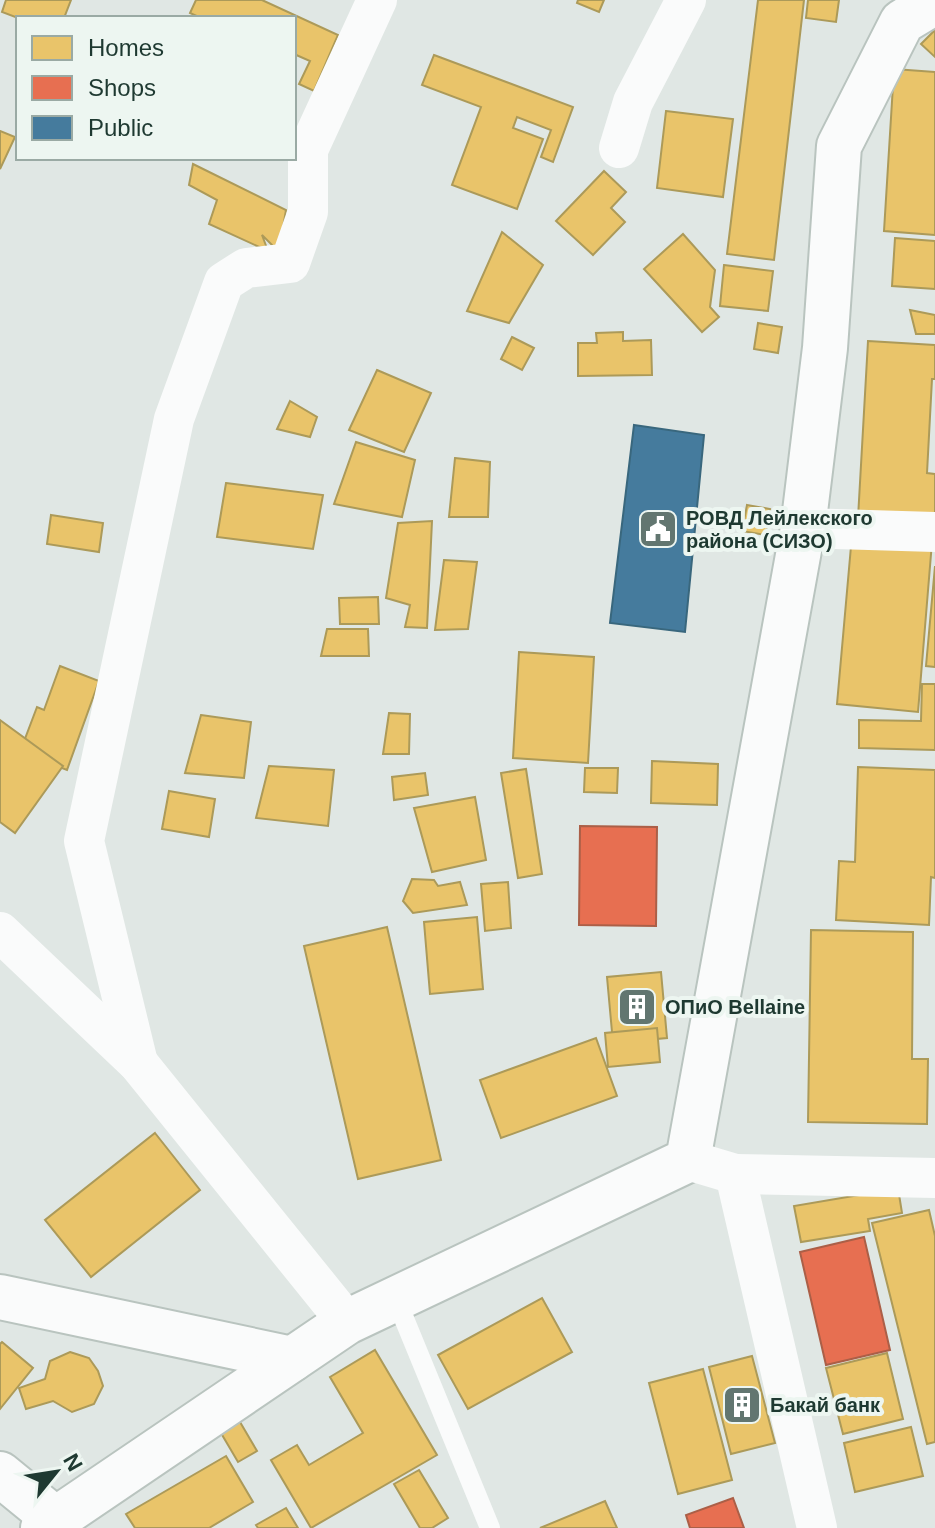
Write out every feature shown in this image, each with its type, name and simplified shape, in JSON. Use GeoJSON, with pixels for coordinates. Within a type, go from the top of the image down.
{"type":"FeatureCollection","features":[{"type":"Feature","properties":{"kind":"street"},"geometry":{"type":"LineString","coordinates":[[138,1063],[84,841],[174,419],[224,282],[246,268],[290,263],[308,212],[308,150],[377,0]]}},
{"type":"Feature","properties":{"kind":"street"},"geometry":{"type":"LineString","coordinates":[[619,148],[633,102],[686,0]]}},
{"type":"Feature","properties":{"kind":"street"},"geometry":{"type":"LineString","coordinates":[[688,1160],[803,528],[825,348],[839,146],[908,8]]}},
{"type":"Feature","properties":{"kind":"street"},"geometry":{"type":"LineString","coordinates":[[803,528],[935,532]]}},
{"type":"Feature","properties":{"kind":"street"},"geometry":{"type":"LineString","coordinates":[[0,932],[138,1063],[347,1322]]}},
{"type":"Feature","properties":{"kind":"street"},"geometry":{"type":"LineString","coordinates":[[0,1474],[49,1524],[347,1322],[688,1160],[735,1174],[935,1178]]}},
{"type":"Feature","properties":{"kind":"street"},"geometry":{"type":"LineString","coordinates":[[735,1174],[817,1528]]}},
{"type":"Feature","properties":{"kind":"street"},"geometry":{"type":"LineString","coordinates":[[0,1297],[292,1359]]}},
{"type":"Feature","properties":{"kind":"lane"},"geometry":{"type":"LineString","coordinates":[[396,1299],[490,1528]]}},
{"type":"Feature","properties":{"kind":"building: Homes"},"geometry":{"type":"Polygon","coordinates":[[[6,0],[71,0],[65,16],[16,17],[2,12],[6,0]]]}},
{"type":"Feature","properties":{"kind":"building: Homes"},"geometry":{"type":"Polygon","coordinates":[[[196,0],[262,0],[338,35],[314,91],[299,84],[310,61],[296,55],[296,16],[197,16],[190,13],[196,0]]]}},
{"type":"Feature","properties":{"kind":"building: Homes"},"geometry":{"type":"Polygon","coordinates":[[[578,0],[604,0],[599,12],[577,3],[578,0]]]}},
{"type":"Feature","properties":{"kind":"building: Homes"},"geometry":{"type":"Polygon","coordinates":[[[758,0],[804,0],[774,260],[727,254],[758,0]]]}},
{"type":"Feature","properties":{"kind":"building: Homes"},"geometry":{"type":"Polygon","coordinates":[[[808,0],[839,0],[836,22],[806,18],[808,0]]]}},
{"type":"Feature","properties":{"kind":"building: Homes"},"geometry":{"type":"Polygon","coordinates":[[[935,30],[935,57],[921,44],[935,30]]]}},
{"type":"Feature","properties":{"kind":"building: Homes"},"geometry":{"type":"Polygon","coordinates":[[[434,55],[573,107],[553,162],[541,157],[551,130],[517,117],[513,128],[543,139],[517,209],[452,185],[481,107],[422,85],[434,55]]]}},
{"type":"Feature","properties":{"kind":"building: Homes"},"geometry":{"type":"Polygon","coordinates":[[[894,69],[935,72],[935,235],[884,231],[894,69]]]}},
{"type":"Feature","properties":{"kind":"building: Homes"},"geometry":{"type":"Polygon","coordinates":[[[666,111],[733,119],[723,197],[657,188],[666,111]]]}},
{"type":"Feature","properties":{"kind":"building: Homes"},"geometry":{"type":"Polygon","coordinates":[[[0,131],[15,137],[0,169],[0,131]]]}},
{"type":"Feature","properties":{"kind":"building: Homes"},"geometry":{"type":"Polygon","coordinates":[[[193,164],[286,210],[279,252],[262,235],[268,251],[209,224],[217,200],[189,185],[193,164]]]}},
{"type":"Feature","properties":{"kind":"building: Homes"},"geometry":{"type":"Polygon","coordinates":[[[604,171],[626,192],[611,208],[625,222],[593,255],[556,221],[604,171]]]}},
{"type":"Feature","properties":{"kind":"building: Homes"},"geometry":{"type":"Polygon","coordinates":[[[502,232],[543,265],[509,323],[467,311],[502,232]]]}},
{"type":"Feature","properties":{"kind":"building: Homes"},"geometry":{"type":"Polygon","coordinates":[[[683,234],[715,270],[710,307],[719,317],[702,332],[644,269],[683,234]]]}},
{"type":"Feature","properties":{"kind":"building: Homes"},"geometry":{"type":"Polygon","coordinates":[[[895,238],[935,241],[935,289],[892,286],[895,238]]]}},
{"type":"Feature","properties":{"kind":"building: Homes"},"geometry":{"type":"Polygon","coordinates":[[[724,265],[773,271],[768,311],[720,306],[724,265]]]}},
{"type":"Feature","properties":{"kind":"building: Homes"},"geometry":{"type":"Polygon","coordinates":[[[910,310],[935,315],[935,334],[916,334],[910,310]]]}},
{"type":"Feature","properties":{"kind":"building: Homes"},"geometry":{"type":"Polygon","coordinates":[[[758,323],[782,327],[778,353],[754,349],[758,323]]]}},
{"type":"Feature","properties":{"kind":"building: Homes"},"geometry":{"type":"Polygon","coordinates":[[[623,332],[623,341],[651,340],[652,375],[578,376],[578,343],[597,343],[596,333],[623,332]]]}},
{"type":"Feature","properties":{"kind":"building: Homes"},"geometry":{"type":"Polygon","coordinates":[[[512,337],[534,348],[522,370],[501,359],[512,337]]]}},
{"type":"Feature","properties":{"kind":"building: Homes"},"geometry":{"type":"Polygon","coordinates":[[[868,341],[935,345],[927,473],[935,474],[935,523],[858,518],[868,341]]]}},
{"type":"Feature","properties":{"kind":"building: Homes"},"geometry":{"type":"Polygon","coordinates":[[[377,370],[431,393],[404,452],[349,430],[377,370]]]}},
{"type":"Feature","properties":{"kind":"building: Homes"},"geometry":{"type":"Polygon","coordinates":[[[290,401],[317,417],[310,437],[277,429],[290,401]]]}},
{"type":"Feature","properties":{"kind":"building: Homes"},"geometry":{"type":"Polygon","coordinates":[[[356,442],[415,460],[402,517],[334,504],[356,442]]]}},
{"type":"Feature","properties":{"kind":"building: Homes"},"geometry":{"type":"Polygon","coordinates":[[[455,458],[490,462],[488,517],[449,517],[455,458]]]}},
{"type":"Feature","properties":{"kind":"building: Homes"},"geometry":{"type":"Polygon","coordinates":[[[226,483],[323,495],[313,549],[217,537],[226,483]]]}},
{"type":"Feature","properties":{"kind":"building: Homes"},"geometry":{"type":"Polygon","coordinates":[[[747,505],[770,509],[766,535],[742,531],[747,505]]]}},
{"type":"Feature","properties":{"kind":"building: Homes"},"geometry":{"type":"Polygon","coordinates":[[[51,515],[103,523],[99,552],[47,544],[51,515]]]}},
{"type":"Feature","properties":{"kind":"building: Homes"},"geometry":{"type":"Polygon","coordinates":[[[432,521],[427,628],[405,627],[410,605],[386,598],[398,523],[432,521]]]}},
{"type":"Feature","properties":{"kind":"building: Homes"},"geometry":{"type":"Polygon","coordinates":[[[852,535],[932,542],[918,712],[837,704],[852,535]]]}},
{"type":"Feature","properties":{"kind":"building: Homes"},"geometry":{"type":"Polygon","coordinates":[[[444,560],[477,562],[468,629],[435,630],[444,560]]]}},
{"type":"Feature","properties":{"kind":"building: Homes"},"geometry":{"type":"Polygon","coordinates":[[[935,566],[935,667],[926,666],[935,566]]]}},
{"type":"Feature","properties":{"kind":"building: Homes"},"geometry":{"type":"Polygon","coordinates":[[[378,597],[379,624],[340,624],[339,598],[378,597]]]}},
{"type":"Feature","properties":{"kind":"building: Homes"},"geometry":{"type":"Polygon","coordinates":[[[327,629],[368,629],[369,656],[321,656],[327,629]]]}},
{"type":"Feature","properties":{"kind":"building: Homes"},"geometry":{"type":"Polygon","coordinates":[[[519,652],[594,657],[588,763],[513,758],[519,652]]]}},
{"type":"Feature","properties":{"kind":"building: Homes"},"geometry":{"type":"Polygon","coordinates":[[[60,666],[99,681],[67,770],[20,752],[37,707],[44,710],[60,666]]]}},
{"type":"Feature","properties":{"kind":"building: Homes"},"geometry":{"type":"Polygon","coordinates":[[[922,684],[935,684],[935,750],[859,748],[859,720],[921,721],[922,684]]]}},
{"type":"Feature","properties":{"kind":"building: Homes"},"geometry":{"type":"Polygon","coordinates":[[[389,713],[410,714],[409,754],[383,754],[389,713]]]}},
{"type":"Feature","properties":{"kind":"building: Homes"},"geometry":{"type":"Polygon","coordinates":[[[201,715],[251,722],[244,778],[185,773],[201,715]]]}},
{"type":"Feature","properties":{"kind":"building: Homes"},"geometry":{"type":"Polygon","coordinates":[[[0,720],[63,766],[15,833],[0,822],[0,720]]]}},
{"type":"Feature","properties":{"kind":"building: Homes"},"geometry":{"type":"Polygon","coordinates":[[[652,761],[718,764],[717,805],[651,803],[652,761]]]}},
{"type":"Feature","properties":{"kind":"building: Homes"},"geometry":{"type":"Polygon","coordinates":[[[269,766],[334,770],[328,826],[256,818],[269,766]]]}},
{"type":"Feature","properties":{"kind":"building: Homes"},"geometry":{"type":"Polygon","coordinates":[[[858,767],[935,770],[935,878],[931,877],[929,925],[836,920],[839,861],[855,862],[858,767]]]}},
{"type":"Feature","properties":{"kind":"building: Homes"},"geometry":{"type":"Polygon","coordinates":[[[585,768],[618,768],[617,793],[584,792],[585,768]]]}},
{"type":"Feature","properties":{"kind":"building: Homes"},"geometry":{"type":"Polygon","coordinates":[[[526,769],[542,874],[518,878],[501,773],[526,769]]]}},
{"type":"Feature","properties":{"kind":"building: Homes"},"geometry":{"type":"Polygon","coordinates":[[[425,773],[428,795],[394,800],[392,777],[425,773]]]}},
{"type":"Feature","properties":{"kind":"building: Homes"},"geometry":{"type":"Polygon","coordinates":[[[169,791],[215,799],[209,837],[162,829],[169,791]]]}},
{"type":"Feature","properties":{"kind":"building: Homes"},"geometry":{"type":"Polygon","coordinates":[[[475,797],[486,860],[432,872],[414,808],[475,797]]]}},
{"type":"Feature","properties":{"kind":"building: Homes"},"geometry":{"type":"Polygon","coordinates":[[[412,879],[434,880],[438,886],[460,882],[467,905],[413,913],[403,901],[412,879]]]}},
{"type":"Feature","properties":{"kind":"building: Homes"},"geometry":{"type":"Polygon","coordinates":[[[508,882],[511,928],[485,931],[481,884],[508,882]]]}},
{"type":"Feature","properties":{"kind":"building: Homes"},"geometry":{"type":"Polygon","coordinates":[[[477,917],[483,989],[430,994],[424,922],[477,917]]]}},
{"type":"Feature","properties":{"kind":"building: Homes"},"geometry":{"type":"Polygon","coordinates":[[[387,927],[441,1160],[358,1179],[304,946],[387,927]]]}},
{"type":"Feature","properties":{"kind":"building: Homes"},"geometry":{"type":"Polygon","coordinates":[[[811,930],[913,932],[912,1059],[928,1059],[927,1124],[808,1122],[811,930]]]}},
{"type":"Feature","properties":{"kind":"building: Homes","name":"ОПиО Bellaine"},"geometry":{"type":"Polygon","coordinates":[[[661,972],[667,1038],[613,1043],[607,977],[661,972]]]}},
{"type":"Feature","properties":{"kind":"building: Homes"},"geometry":{"type":"Polygon","coordinates":[[[657,1028],[660,1062],[608,1067],[605,1033],[657,1028]]]}},
{"type":"Feature","properties":{"kind":"building: Homes"},"geometry":{"type":"Polygon","coordinates":[[[596,1038],[617,1096],[501,1138],[480,1080],[596,1038]]]}},
{"type":"Feature","properties":{"kind":"building: Homes"},"geometry":{"type":"Polygon","coordinates":[[[155,1133],[200,1190],[91,1277],[45,1220],[155,1133]]]}},
{"type":"Feature","properties":{"kind":"building: Homes"},"geometry":{"type":"Polygon","coordinates":[[[897,1182],[902,1213],[868,1219],[870,1231],[801,1242],[794,1206],[871,1193],[897,1182]]]}},
{"type":"Feature","properties":{"kind":"building: Homes"},"geometry":{"type":"Polygon","coordinates":[[[929,1210],[935,1236],[935,1442],[927,1444],[872,1223],[929,1210]]]}},
{"type":"Feature","properties":{"kind":"building: Homes"},"geometry":{"type":"Polygon","coordinates":[[[542,1298],[572,1352],[468,1409],[438,1355],[542,1298]]]}},
{"type":"Feature","properties":{"kind":"building: Homes"},"geometry":{"type":"Polygon","coordinates":[[[2,1342],[33,1368],[0,1409],[0,1344],[2,1342]]]}},
{"type":"Feature","properties":{"kind":"building: Homes"},"geometry":{"type":"Polygon","coordinates":[[[375,1350],[437,1455],[311,1528],[271,1460],[297,1445],[309,1465],[363,1433],[330,1377],[375,1350]]]}},
{"type":"Feature","properties":{"kind":"building: Homes"},"geometry":{"type":"Polygon","coordinates":[[[70,1352],[89,1358],[98,1371],[103,1386],[94,1404],[72,1412],[53,1401],[26,1409],[19,1388],[45,1379],[50,1361],[70,1352]]]}},
{"type":"Feature","properties":{"kind":"building: Homes"},"geometry":{"type":"Polygon","coordinates":[[[887,1353],[903,1419],[843,1434],[826,1368],[887,1353]]]}},
{"type":"Feature","properties":{"kind":"building: Homes","name":"Бакай банк"},"geometry":{"type":"Polygon","coordinates":[[[752,1356],[775,1443],[731,1454],[709,1367],[752,1356]]]}},
{"type":"Feature","properties":{"kind":"building: Homes"},"geometry":{"type":"Polygon","coordinates":[[[703,1369],[732,1480],[678,1494],[649,1383],[703,1369]]]}},
{"type":"Feature","properties":{"kind":"building: Homes"},"geometry":{"type":"Polygon","coordinates":[[[240,1422],[257,1451],[238,1462],[221,1433],[240,1422]]]}},
{"type":"Feature","properties":{"kind":"building: Homes"},"geometry":{"type":"Polygon","coordinates":[[[911,1427],[923,1476],[855,1492],[844,1443],[911,1427]]]}},
{"type":"Feature","properties":{"kind":"building: Homes"},"geometry":{"type":"Polygon","coordinates":[[[226,1456],[253,1502],[209,1528],[135,1528],[126,1514],[226,1456]]]}},
{"type":"Feature","properties":{"kind":"building: Homes"},"geometry":{"type":"Polygon","coordinates":[[[419,1470],[448,1518],[432,1528],[420,1528],[394,1484],[419,1470]]]}},
{"type":"Feature","properties":{"kind":"building: Homes"},"geometry":{"type":"Polygon","coordinates":[[[605,1501],[617,1528],[540,1528],[605,1501]]]}},
{"type":"Feature","properties":{"kind":"building: Homes"},"geometry":{"type":"Polygon","coordinates":[[[286,1508],[298,1528],[258,1528],[256,1525],[286,1508]]]}},
{"type":"Feature","properties":{"kind":"building: Shops"},"geometry":{"type":"Polygon","coordinates":[[[580,826],[657,827],[656,926],[579,925],[580,826]]]}},
{"type":"Feature","properties":{"kind":"building: Shops"},"geometry":{"type":"Polygon","coordinates":[[[864,1237],[890,1350],[826,1365],[800,1252],[864,1237]]]}},
{"type":"Feature","properties":{"kind":"building: Shops"},"geometry":{"type":"Polygon","coordinates":[[[733,1498],[744,1528],[690,1528],[686,1515],[733,1498]]]}},
{"type":"Feature","properties":{"kind":"building: Public","name":"РОВД Лейлекского района (СИЗО)"},"geometry":{"type":"Polygon","coordinates":[[[634,425],[704,435],[685,632],[610,623],[634,425]]]}},
{"type":"Feature","properties":{"kind":"place","name":"РОВД Лейлекского района (СИЗО)"},"geometry":{"type":"Point","coordinates":[658,529]}},
{"type":"Feature","properties":{"kind":"place","name":"ОПиО Bellaine"},"geometry":{"type":"Point","coordinates":[637,1007]}},
{"type":"Feature","properties":{"kind":"place","name":"Бакай банк"},"geometry":{"type":"Point","coordinates":[742,1405]}}]}
